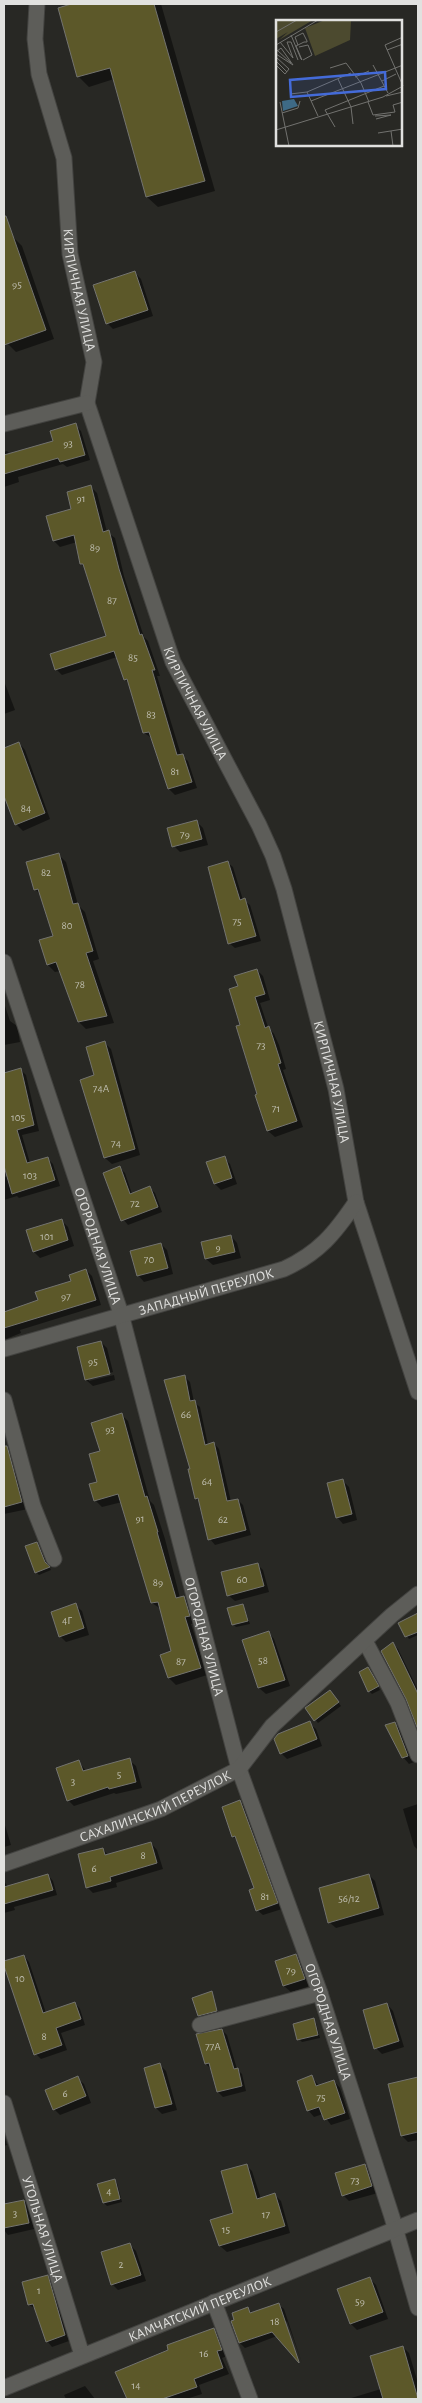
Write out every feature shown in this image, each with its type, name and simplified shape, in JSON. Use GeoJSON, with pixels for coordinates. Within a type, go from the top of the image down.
{"type":"FeatureCollection","features":[{"type":"Feature","properties":{"kind":"street","name":"КИРПИЧНАЯ УЛИЦА"},"geometry":{"type":"LineString","coordinates":[[37,4],[35,39],[39,74],[64,158],[70,254],[94,362],[87,403],[173,662],[259,825],[273,856],[284,889],[336,1089],[356,1202],[418,1392]]}},
{"type":"Feature","properties":{"kind":"street"},"geometry":{"type":"LineString","coordinates":[[4,424],[87,403]]}},
{"type":"Feature","properties":{"kind":"street","name":"ОГОРОДНАЯ УЛИЦА"},"geometry":{"type":"LineString","coordinates":[[4,962],[121,1314],[240,1769],[320,1993],[396,2229],[418,2308]]}},
{"type":"Feature","properties":{"kind":"street","name":"ЗАПАДНЫЙ ПЕРЕУЛОК"},"geometry":{"type":"LineString","coordinates":[[4,1349],[121,1314],[284,1269],[302,1261],[334,1234],[356,1202]]}},
{"type":"Feature","properties":{"kind":"street"},"geometry":{"type":"LineString","coordinates":[[4,1400],[33,1506],[54,1559]]}},
{"type":"Feature","properties":{"kind":"street","name":"САХАЛИНСКИЙ ПЕРЕУЛОК"},"geometry":{"type":"LineString","coordinates":[[4,1864],[161,1809],[240,1769],[272,1726],[418,1594]]}},
{"type":"Feature","properties":{"kind":"street"},"geometry":{"type":"LineString","coordinates":[[365,1641],[398,1704],[418,1755]]}},
{"type":"Feature","properties":{"kind":"street"},"geometry":{"type":"LineString","coordinates":[[200,2025],[320,1993]]}},
{"type":"Feature","properties":{"kind":"street","name":"УГОЛЬНАЯ УЛИЦА"},"geometry":{"type":"LineString","coordinates":[[4,2103],[82,2355]]}},
{"type":"Feature","properties":{"kind":"street","name":"КАМЧАТСКИЙ ПЕРЕУЛОК"},"geometry":{"type":"LineString","coordinates":[[4,2388],[418,2220]]}},
{"type":"Feature","properties":{"kind":"street"},"geometry":{"type":"LineString","coordinates":[[214,2302],[250,2399]]}},
{"type":"Feature","properties":{"kind":"building"},"geometry":{"type":"Polygon","coordinates":[[[71,4],[154,4],[205,181],[146,197],[110,68],[77,77],[58,8],[71,4]]]}},
{"type":"Feature","properties":{"kind":"building"},"geometry":{"type":"Polygon","coordinates":[[[4,216],[6,216],[46,330],[4,345],[4,216]]]}},
{"type":"Feature","properties":{"kind":"building"},"geometry":{"type":"Polygon","coordinates":[[[135,271],[148,310],[106,324],[93,285],[135,271]]]}},
{"type":"Feature","properties":{"kind":"building"},"geometry":{"type":"Polygon","coordinates":[[[76,423],[85,455],[60,462],[58,458],[4,474],[4,455],[53,441],[50,431],[76,423]]]}},
{"type":"Feature","properties":{"kind":"building"},"geometry":{"type":"Polygon","coordinates":[[[91,485],[103,532],[109,530],[140,635],[142,634],[155,670],[152,670],[177,755],[183,754],[192,782],[168,789],[149,732],[143,733],[127,679],[124,680],[114,651],[55,670],[50,654],[106,636],[83,564],[80,564],[74,535],[53,541],[46,516],[71,509],[67,492],[91,485]]]}},
{"type":"Feature","properties":{"kind":"building"},"geometry":{"type":"Polygon","coordinates":[[[19,742],[45,813],[15,825],[4,796],[4,748],[19,742]]]}},
{"type":"Feature","properties":{"kind":"building"},"geometry":{"type":"Polygon","coordinates":[[[197,820],[202,839],[172,847],[167,828],[197,820]]]}},
{"type":"Feature","properties":{"kind":"building"},"geometry":{"type":"Polygon","coordinates":[[[59,853],[73,904],[78,903],[93,951],[86,953],[107,1016],[78,1022],[56,962],[47,965],[39,940],[53,936],[38,889],[34,890],[26,862],[59,853]]]}},
{"type":"Feature","properties":{"kind":"building"},"geometry":{"type":"Polygon","coordinates":[[[228,861],[240,900],[245,898],[256,936],[228,944],[208,867],[228,861]]]}},
{"type":"Feature","properties":{"kind":"building"},"geometry":{"type":"Polygon","coordinates":[[[257,969],[265,994],[255,997],[265,1028],[269,1026],[281,1063],[278,1064],[297,1121],[267,1131],[236,1026],[240,1025],[229,989],[238,986],[234,976],[257,969]]]}},
{"type":"Feature","properties":{"kind":"building"},"geometry":{"type":"Polygon","coordinates":[[[105,1041],[135,1149],[104,1158],[80,1080],[94,1075],[86,1047],[105,1041]]]}},
{"type":"Feature","properties":{"kind":"building"},"geometry":{"type":"Polygon","coordinates":[[[21,1068],[34,1125],[17,1130],[27,1163],[48,1157],[55,1180],[12,1194],[4,1166],[4,1073],[21,1068]]]}},
{"type":"Feature","properties":{"kind":"building"},"geometry":{"type":"Polygon","coordinates":[[[225,1156],[232,1178],[214,1184],[206,1162],[225,1156]]]}},
{"type":"Feature","properties":{"kind":"building"},"geometry":{"type":"Polygon","coordinates":[[[120,1166],[130,1194],[150,1186],[158,1207],[121,1221],[103,1173],[120,1166]]]}},
{"type":"Feature","properties":{"kind":"building"},"geometry":{"type":"Polygon","coordinates":[[[62,1219],[68,1240],[33,1252],[26,1230],[62,1219]]]}},
{"type":"Feature","properties":{"kind":"building"},"geometry":{"type":"Polygon","coordinates":[[[231,1235],[235,1252],[205,1259],[201,1242],[231,1235]]]}},
{"type":"Feature","properties":{"kind":"building"},"geometry":{"type":"Polygon","coordinates":[[[161,1243],[168,1268],[137,1276],[130,1251],[161,1243]]]}},
{"type":"Feature","properties":{"kind":"building"},"geometry":{"type":"Polygon","coordinates":[[[86,1269],[96,1300],[4,1328],[4,1312],[38,1300],[35,1292],[71,1281],[69,1275],[86,1269]]]}},
{"type":"Feature","properties":{"kind":"building"},"geometry":{"type":"Polygon","coordinates":[[[101,1341],[110,1374],[85,1380],[77,1347],[101,1341]]]}},
{"type":"Feature","properties":{"kind":"building"},"geometry":{"type":"Polygon","coordinates":[[[185,1375],[190,1401],[195,1400],[205,1445],[214,1442],[227,1501],[238,1499],[246,1530],[208,1540],[198,1498],[195,1499],[188,1469],[190,1469],[164,1380],[185,1375]]]}},
{"type":"Feature","properties":{"kind":"building"},"geometry":{"type":"Polygon","coordinates":[[[122,1413],[176,1598],[184,1596],[190,1616],[185,1617],[201,1668],[168,1678],[160,1655],[171,1651],[158,1602],[151,1603],[118,1494],[94,1501],[89,1484],[97,1482],[89,1454],[100,1451],[91,1423],[122,1413]]]}},
{"type":"Feature","properties":{"kind":"building"},"geometry":{"type":"Polygon","coordinates":[[[4,1446],[7,1446],[22,1502],[4,1507],[4,1446]]]}},
{"type":"Feature","properties":{"kind":"building"},"geometry":{"type":"Polygon","coordinates":[[[343,1479],[352,1514],[336,1518],[327,1483],[343,1479]]]}},
{"type":"Feature","properties":{"kind":"building"},"geometry":{"type":"Polygon","coordinates":[[[37,1542],[45,1562],[50,1567],[35,1573],[25,1546],[37,1542]]]}},
{"type":"Feature","properties":{"kind":"building"},"geometry":{"type":"Polygon","coordinates":[[[258,1563],[264,1586],[227,1596],[221,1572],[258,1563]]]}},
{"type":"Feature","properties":{"kind":"building"},"geometry":{"type":"Polygon","coordinates":[[[76,1603],[84,1628],[59,1637],[51,1612],[76,1603]]]}},
{"type":"Feature","properties":{"kind":"building"},"geometry":{"type":"Polygon","coordinates":[[[243,1604],[248,1621],[232,1625],[227,1608],[243,1604]]]}},
{"type":"Feature","properties":{"kind":"building"},"geometry":{"type":"Polygon","coordinates":[[[418,1613],[418,1632],[405,1637],[398,1623],[418,1613]]]}},
{"type":"Feature","properties":{"kind":"building"},"geometry":{"type":"Polygon","coordinates":[[[269,1631],[285,1680],[258,1688],[242,1640],[269,1631]]]}},
{"type":"Feature","properties":{"kind":"building"},"geometry":{"type":"Polygon","coordinates":[[[393,1642],[418,1694],[418,1730],[406,1699],[381,1651],[393,1642]]]}},
{"type":"Feature","properties":{"kind":"building"},"geometry":{"type":"Polygon","coordinates":[[[368,1667],[379,1686],[368,1692],[359,1672],[368,1667]]]}},
{"type":"Feature","properties":{"kind":"building"},"geometry":{"type":"Polygon","coordinates":[[[330,1690],[339,1702],[314,1721],[305,1708],[330,1690]]]}},
{"type":"Feature","properties":{"kind":"building"},"geometry":{"type":"Polygon","coordinates":[[[310,1721],[317,1739],[280,1754],[274,1739],[278,1734],[310,1721]]]}},
{"type":"Feature","properties":{"kind":"building"},"geometry":{"type":"Polygon","coordinates":[[[395,1722],[408,1756],[402,1758],[385,1725],[395,1722]]]}},
{"type":"Feature","properties":{"kind":"building"},"geometry":{"type":"Polygon","coordinates":[[[130,1758],[136,1782],[109,1789],[108,1787],[67,1801],[56,1768],[79,1760],[83,1771],[130,1758]]]}},
{"type":"Feature","properties":{"kind":"building"},"geometry":{"type":"Polygon","coordinates":[[[240,1800],[278,1903],[256,1911],[249,1890],[254,1888],[235,1836],[232,1837],[222,1807],[240,1800]]]}},
{"type":"Feature","properties":{"kind":"building"},"geometry":{"type":"Polygon","coordinates":[[[151,1842],[157,1863],[110,1877],[111,1881],[86,1888],[78,1854],[103,1848],[105,1855],[151,1842]]]}},
{"type":"Feature","properties":{"kind":"building"},"geometry":{"type":"Polygon","coordinates":[[[48,1874],[53,1890],[4,1904],[4,1887],[48,1874]]]}},
{"type":"Feature","properties":{"kind":"building"},"geometry":{"type":"Polygon","coordinates":[[[369,1874],[379,1908],[328,1923],[319,1888],[369,1874]]]}},
{"type":"Feature","properties":{"kind":"building"},"geometry":{"type":"Polygon","coordinates":[[[296,1954],[305,1979],[283,1986],[275,1961],[296,1954]]]}},
{"type":"Feature","properties":{"kind":"building"},"geometry":{"type":"Polygon","coordinates":[[[24,1955],[43,2013],[75,2002],[81,2019],[56,2028],[62,2045],[34,2055],[4,1966],[4,1961],[24,1955]]]}},
{"type":"Feature","properties":{"kind":"building"},"geometry":{"type":"Polygon","coordinates":[[[212,1991],[217,2011],[198,2016],[192,1998],[212,1991]]]}},
{"type":"Feature","properties":{"kind":"building"},"geometry":{"type":"Polygon","coordinates":[[[387,2003],[399,2041],[374,2049],[363,2010],[387,2003]]]}},
{"type":"Feature","properties":{"kind":"building"},"geometry":{"type":"Polygon","coordinates":[[[314,2018],[318,2035],[297,2040],[293,2024],[314,2018]]]}},
{"type":"Feature","properties":{"kind":"building"},"geometry":{"type":"Polygon","coordinates":[[[222,2029],[234,2069],[238,2068],[242,2086],[217,2092],[209,2063],[205,2064],[196,2034],[222,2029]]]}},
{"type":"Feature","properties":{"kind":"building"},"geometry":{"type":"Polygon","coordinates":[[[160,2063],[172,2104],[155,2108],[144,2068],[160,2063]]]}},
{"type":"Feature","properties":{"kind":"building"},"geometry":{"type":"Polygon","coordinates":[[[312,2075],[316,2086],[334,2080],[345,2113],[324,2120],[319,2107],[307,2111],[297,2081],[312,2075]]]}},
{"type":"Feature","properties":{"kind":"building"},"geometry":{"type":"Polygon","coordinates":[[[78,2076],[86,2096],[53,2110],[45,2090],[78,2076]]]}},
{"type":"Feature","properties":{"kind":"building"},"geometry":{"type":"Polygon","coordinates":[[[418,2077],[418,2132],[401,2136],[388,2084],[418,2077]]]}},
{"type":"Feature","properties":{"kind":"building"},"geometry":{"type":"Polygon","coordinates":[[[247,2164],[257,2199],[275,2193],[285,2226],[219,2246],[210,2220],[233,2213],[221,2171],[247,2164]]]}},
{"type":"Feature","properties":{"kind":"building"},"geometry":{"type":"Polygon","coordinates":[[[365,2164],[372,2186],[342,2196],[335,2173],[365,2164]]]}},
{"type":"Feature","properties":{"kind":"building"},"geometry":{"type":"Polygon","coordinates":[[[115,2179],[120,2199],[103,2203],[97,2184],[115,2179]]]}},
{"type":"Feature","properties":{"kind":"building"},"geometry":{"type":"Polygon","coordinates":[[[24,2200],[29,2223],[4,2228],[4,2204],[24,2200]]]}},
{"type":"Feature","properties":{"kind":"building"},"geometry":{"type":"Polygon","coordinates":[[[130,2243],[141,2275],[111,2285],[101,2252],[130,2243]]]}},
{"type":"Feature","properties":{"kind":"building"},"geometry":{"type":"Polygon","coordinates":[[[48,2275],[65,2335],[46,2342],[33,2304],[28,2305],[22,2282],[48,2275]]]}},
{"type":"Feature","properties":{"kind":"building"},"geometry":{"type":"Polygon","coordinates":[[[370,2277],[383,2312],[350,2324],[337,2289],[370,2277]]]}},
{"type":"Feature","properties":{"kind":"building"},"geometry":{"type":"Polygon","coordinates":[[[279,2303],[299,2363],[272,2332],[239,2343],[231,2321],[234,2320],[232,2313],[248,2307],[250,2313],[279,2303]]]}},
{"type":"Feature","properties":{"kind":"building"},"geometry":{"type":"Polygon","coordinates":[[[214,2328],[222,2350],[217,2351],[223,2368],[194,2379],[197,2387],[162,2399],[127,2399],[115,2372],[168,2350],[167,2345],[214,2328]]]}},
{"type":"Feature","properties":{"kind":"building"},"geometry":{"type":"Polygon","coordinates":[[[403,2346],[418,2399],[383,2399],[370,2356],[403,2346]]]}}]}
